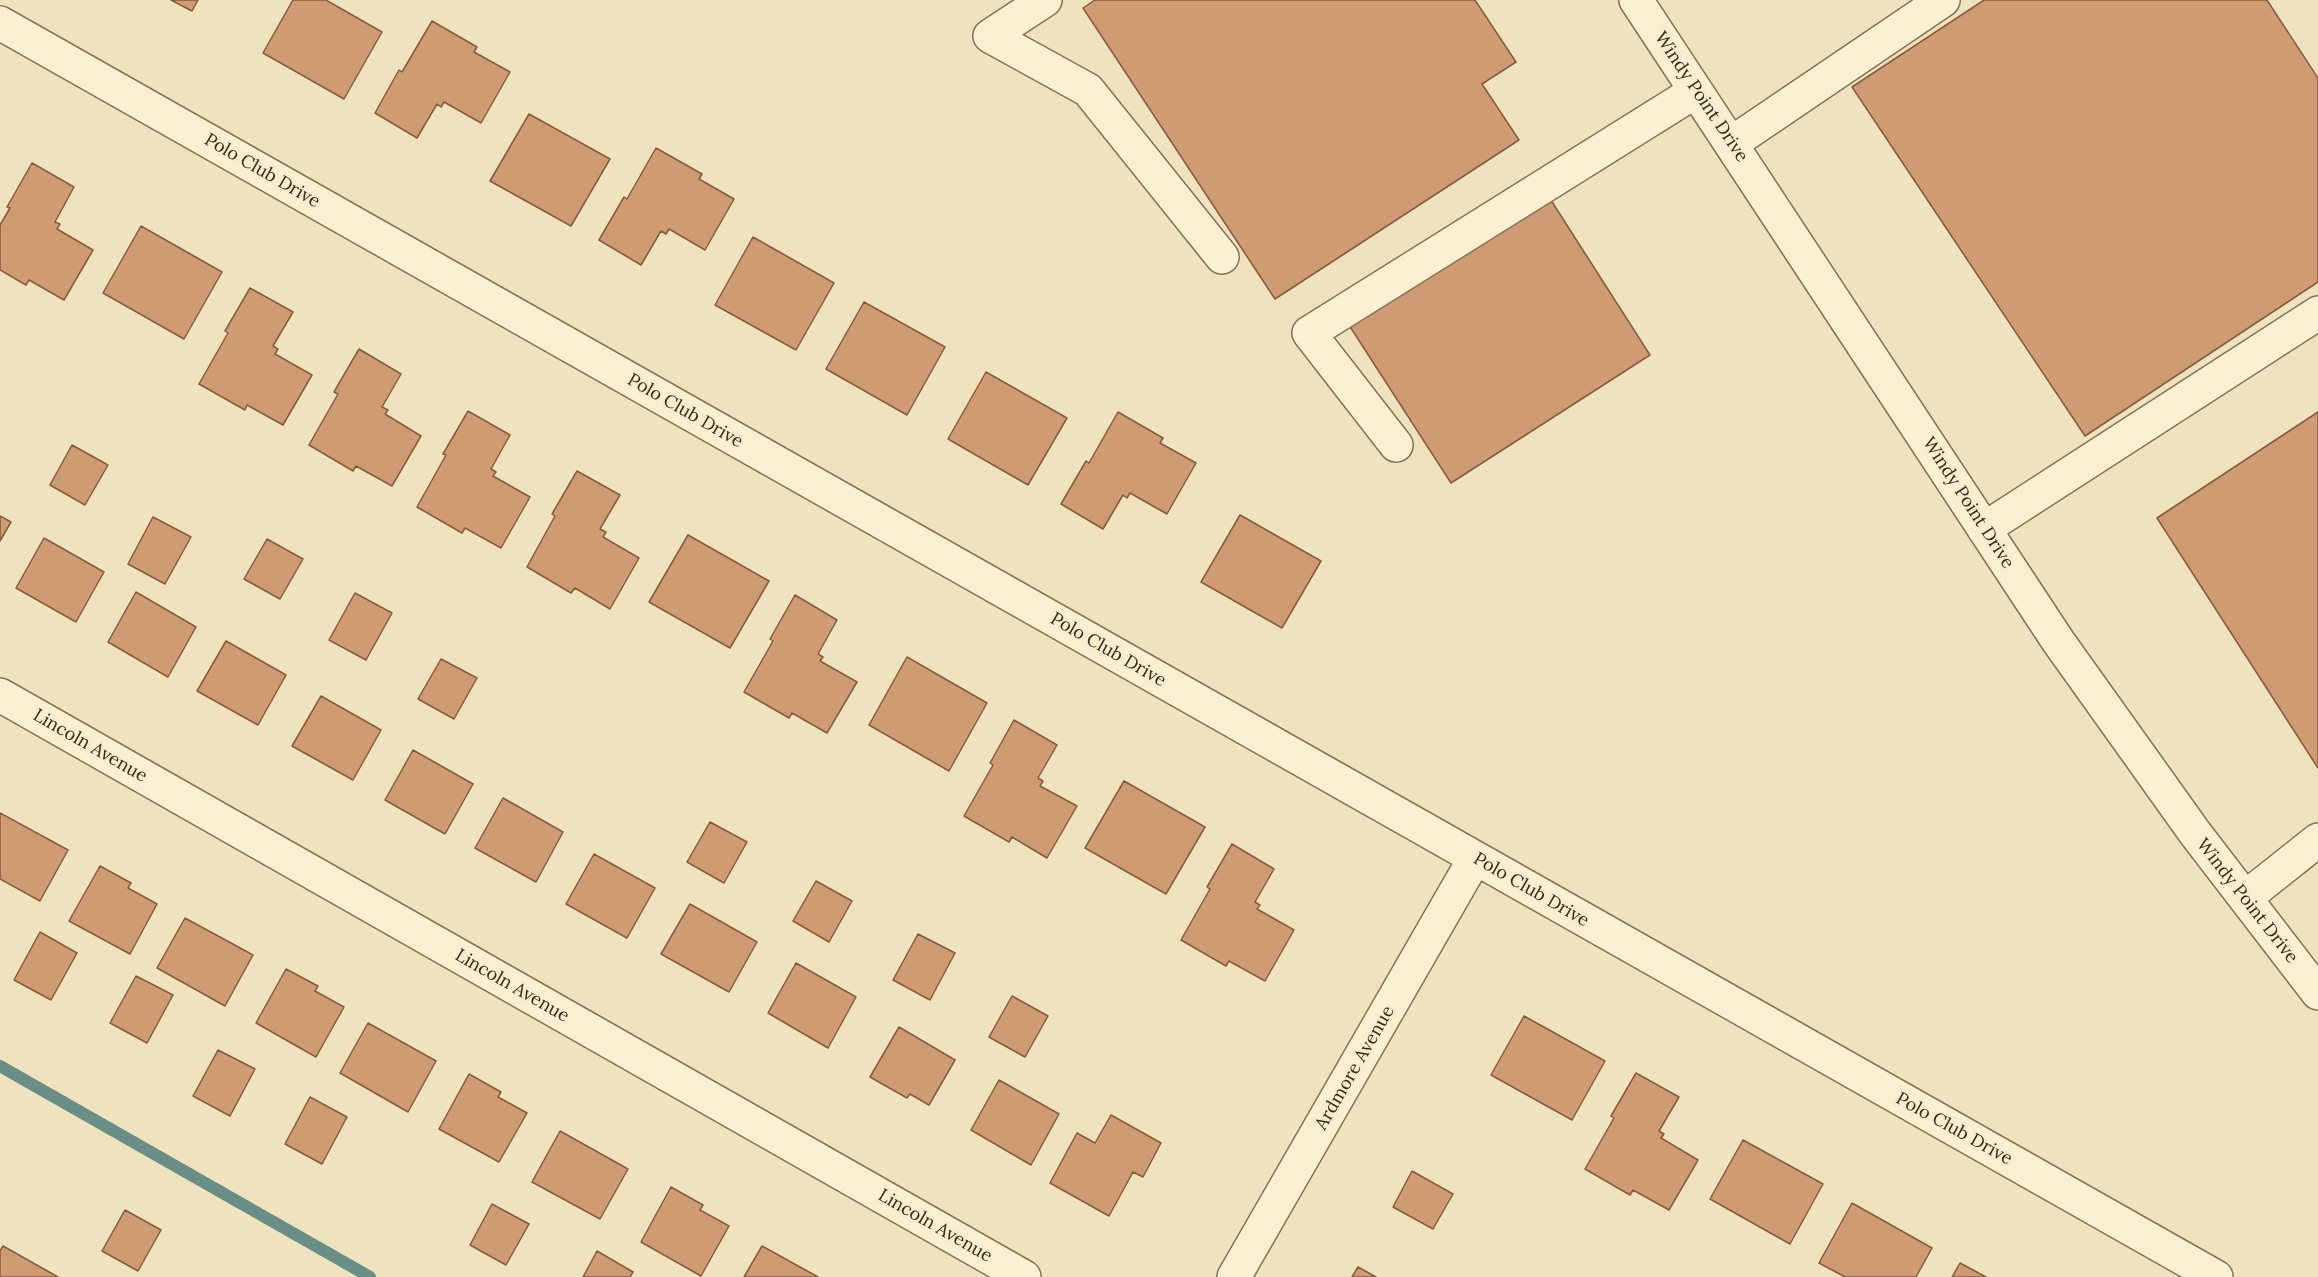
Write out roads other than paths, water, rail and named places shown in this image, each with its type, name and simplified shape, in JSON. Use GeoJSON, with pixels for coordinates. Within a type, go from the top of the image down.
{"type":"FeatureCollection","features":[{"type":"Feature","properties":{"kind":"street"},"geometry":{"type":"LineString","coordinates":[[1046,0],[990,36],[1088,90],[1222,257]]}},
{"type":"Feature","properties":{"kind":"street","name":"Windy Point Drive"},"geometry":{"type":"LineString","coordinates":[[1636,0],[2058,641],[2194,833],[2245,898],[2312,973]]}},
{"type":"Feature","properties":{"kind":"street"},"geometry":{"type":"LineString","coordinates":[[1732,143],[1943,0]]}},
{"type":"Feature","properties":{"kind":"street","name":"Polo Club Drive"},"geometry":{"type":"LineString","coordinates":[[0,23],[2216,1277]]}},
{"type":"Feature","properties":{"kind":"street"},"geometry":{"type":"LineString","coordinates":[[1396,445],[1309,333],[1696,91]]}},
{"type":"Feature","properties":{"kind":"street"},"geometry":{"type":"LineString","coordinates":[[1984,529],[2318,313]]}},
{"type":"Feature","properties":{"kind":"street","name":"Lincoln Avenue"},"geometry":{"type":"LineString","coordinates":[[0,695],[1024,1277]]}},
{"type":"Feature","properties":{"kind":"street"},"geometry":{"type":"LineString","coordinates":[[2245,898],[2318,840]]}},
{"type":"Feature","properties":{"kind":"street","name":"Ardmore Avenue"},"geometry":{"type":"LineString","coordinates":[[1234,1277],[1475,858]]}},
{"type":"Feature","properties":{"kind":"waterway"},"geometry":{"type":"LineString","coordinates":[[0,1066],[370,1277]]}}]}
